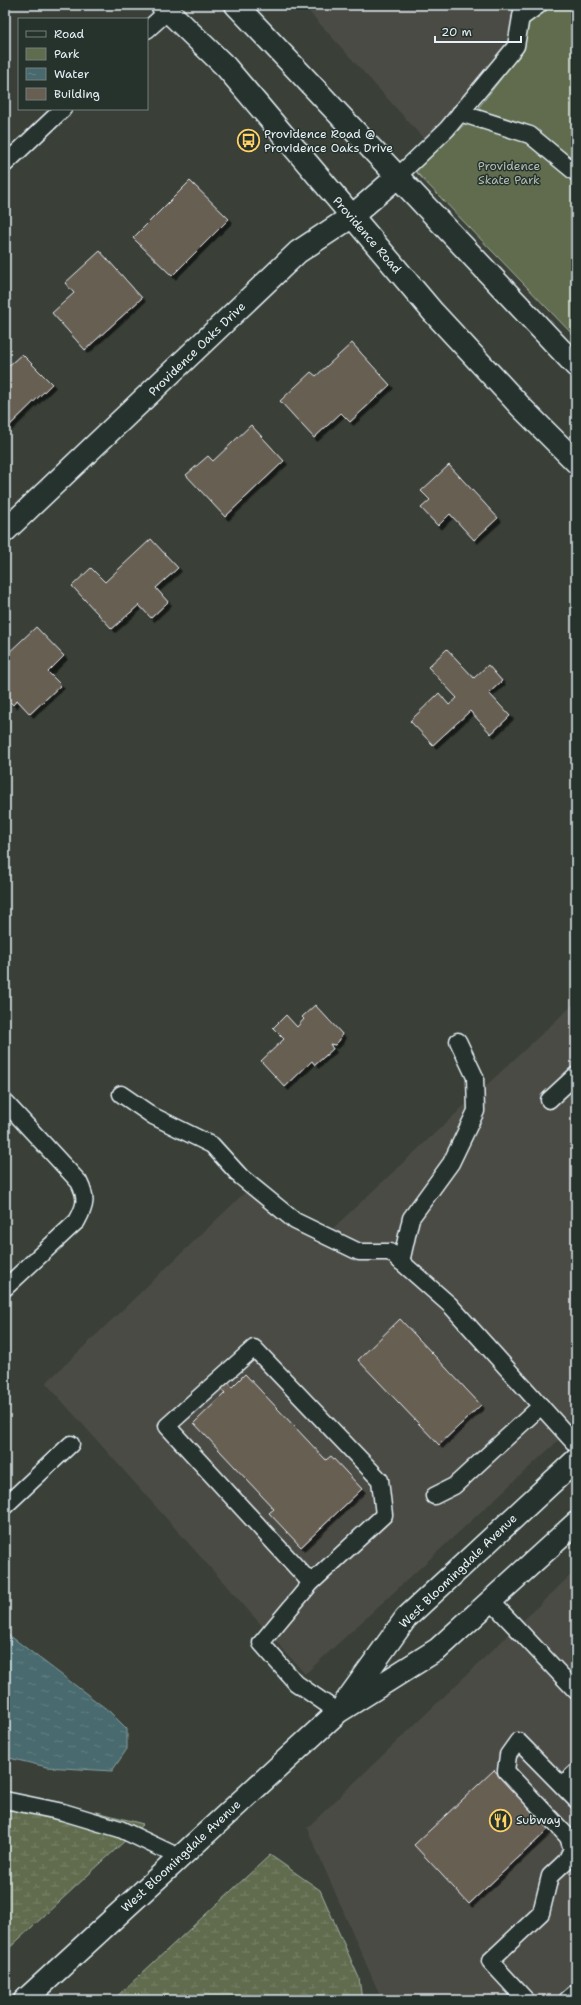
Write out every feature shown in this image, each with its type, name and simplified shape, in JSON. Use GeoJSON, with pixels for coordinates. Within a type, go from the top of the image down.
{"type":"FeatureCollection","features":[{"type":"Feature","properties":{"kind":"main road"},"geometry":{"type":"LineString","coordinates":[[236,5],[576,366]]}},
{"type":"Feature","properties":{"kind":"main road","name":"Providence Road"},"geometry":{"type":"LineString","coordinates":[[165,8],[226,67],[351,217],[438,318],[522,408],[576,462]]}},
{"type":"Feature","properties":{"kind":"main road","name":"Providence Oaks Drive"},"geometry":{"type":"LineString","coordinates":[[5,531],[298,252],[351,217],[397,177]]}},
{"type":"Feature","properties":{"kind":"main road","name":"West Bloomingdale Avenue"},"geometry":{"type":"LineString","coordinates":[[338,1712],[406,1618],[576,1460]]}},
{"type":"Feature","properties":{"kind":"main road","name":"West Bloomingdale Avenue"},"geometry":{"type":"LineString","coordinates":[[25,2000],[338,1712],[438,1649],[576,1523]]}},
{"type":"Feature","properties":{"kind":"lane"},"geometry":{"type":"LineString","coordinates":[[397,177],[447,129],[516,46],[522,11],[539,5]]}},
{"type":"Feature","properties":{"kind":"lane"},"geometry":{"type":"LineString","coordinates":[[148,29],[165,8]]}},
{"type":"Feature","properties":{"kind":"lane"},"geometry":{"type":"LineString","coordinates":[[5,164],[62,110]]}},
{"type":"Feature","properties":{"kind":"lane"},"geometry":{"type":"LineString","coordinates":[[460,113],[530,136],[576,173]]}},
{"type":"Feature","properties":{"kind":"lane"},"geometry":{"type":"LineString","coordinates":[[401,1262],[411,1218],[452,1163],[476,1111],[475,1077],[458,1041]]}},
{"type":"Feature","properties":{"kind":"lane"},"geometry":{"type":"LineString","coordinates":[[548,1100],[576,1075]]}},
{"type":"Feature","properties":{"kind":"lane"},"geometry":{"type":"LineString","coordinates":[[122,1094],[153,1116],[212,1145],[241,1177],[295,1221],[359,1252],[390,1252],[450,1305],[576,1445]]}},
{"type":"Feature","properties":{"kind":"lane"},"geometry":{"type":"LineString","coordinates":[[5,1102],[79,1182],[85,1194],[84,1209],[77,1221],[5,1288]]}},
{"type":"Feature","properties":{"kind":"lane"},"geometry":{"type":"LineString","coordinates":[[311,1583],[167,1426],[254,1348],[380,1480],[384,1515],[311,1583],[262,1643],[296,1683],[338,1712]]}},
{"type":"Feature","properties":{"kind":"lane"},"geometry":{"type":"LineString","coordinates":[[434,1496],[454,1486],[541,1406]]}},
{"type":"Feature","properties":{"kind":"lane"},"geometry":{"type":"LineString","coordinates":[[5,1506],[71,1444]]}},
{"type":"Feature","properties":{"kind":"lane"},"geometry":{"type":"LineString","coordinates":[[491,1601],[576,1691]]}},
{"type":"Feature","properties":{"kind":"lane"},"geometry":{"type":"LineString","coordinates":[[526,2000],[490,1961],[542,1913],[550,1876],[566,1861],[572,1849],[568,1837],[506,1771],[508,1755],[518,1741],[576,1800]]}},
{"type":"Feature","properties":{"kind":"lane"},"geometry":{"type":"LineString","coordinates":[[562,1785],[576,1772]]}},
{"type":"Feature","properties":{"kind":"lane"},"geometry":{"type":"LineString","coordinates":[[5,1800],[63,1812],[120,1830],[180,1857]]}},
{"type":"Feature","properties":{"kind":"lane"},"geometry":{"type":"LineString","coordinates":[[567,2000],[576,1992]]}},
{"type":"Feature","properties":{"kind":"shaded area"},"geometry":{"type":"Polygon","coordinates":[[[303,5],[516,5],[509,47],[426,141],[303,5]]]}},
{"type":"Feature","properties":{"kind":"shaded area"},"geometry":{"type":"Polygon","coordinates":[[[576,1002],[576,1424],[305,1674],[46,1383],[256,1182],[316,1244],[576,1002]]]}},
{"type":"Feature","properties":{"kind":"shaded area"},"geometry":{"type":"Polygon","coordinates":[[[576,1570],[576,2000],[382,2000],[307,1828],[576,1570]]]}},
{"type":"Feature","properties":{"kind":"green space","name":"Providence Skate Park"},"geometry":{"type":"Polygon","coordinates":[[[530,5],[576,5],[576,338],[415,171],[469,120],[521,53],[530,5]]]}},
{"type":"Feature","properties":{"kind":"green space"},"geometry":{"type":"Polygon","coordinates":[[[12,1810],[97,1812],[143,1824],[5,1952],[5,1812],[12,1810]]]}},
{"type":"Feature","properties":{"kind":"green space"},"geometry":{"type":"Polygon","coordinates":[[[270,1855],[320,1890],[359,1978],[362,2000],[113,2000],[270,1855]]]}},
{"type":"Feature","properties":{"kind":"water"},"geometry":{"type":"Polygon","coordinates":[[[5,1632],[109,1711],[127,1729],[127,1749],[112,1771],[47,1767],[5,1757],[5,1632]]]}},
{"type":"Feature","properties":{"kind":"building"},"geometry":{"type":"Polygon","coordinates":[[[190,181],[229,219],[172,276],[133,238],[190,181]]]}},
{"type":"Feature","properties":{"kind":"building"},"geometry":{"type":"Polygon","coordinates":[[[100,251],[142,298],[85,350],[52,313],[74,293],[65,283],[100,251]]]}},
{"type":"Feature","properties":{"kind":"building"},"geometry":{"type":"Polygon","coordinates":[[[352,343],[390,385],[350,422],[341,413],[314,438],[280,401],[311,372],[316,376],[352,343]]]}},
{"type":"Feature","properties":{"kind":"building"},"geometry":{"type":"Polygon","coordinates":[[[22,354],[52,384],[5,430],[5,369],[22,354]]]}},
{"type":"Feature","properties":{"kind":"building"},"geometry":{"type":"Polygon","coordinates":[[[251,425],[284,461],[225,517],[186,475],[208,456],[213,461],[251,425]]]}},
{"type":"Feature","properties":{"kind":"building"},"geometry":{"type":"Polygon","coordinates":[[[449,465],[498,518],[474,540],[450,514],[438,526],[421,508],[430,500],[421,491],[449,465]]]}},
{"type":"Feature","properties":{"kind":"building"},"geometry":{"type":"Polygon","coordinates":[[[151,539],[178,568],[156,588],[168,602],[151,618],[139,605],[112,629],[72,586],[91,568],[105,582],[151,539]]]}},
{"type":"Feature","properties":{"kind":"building"},"geometry":{"type":"Polygon","coordinates":[[[36,627],[64,656],[48,672],[61,685],[30,714],[17,700],[13,705],[7,699],[5,701],[5,656],[36,627]]]}},
{"type":"Feature","properties":{"kind":"building"},"geometry":{"type":"Polygon","coordinates":[[[447,649],[474,678],[488,665],[502,681],[489,693],[510,716],[491,734],[470,711],[433,745],[410,721],[439,693],[449,705],[457,698],[428,667],[447,649]]]}},
{"type":"Feature","properties":{"kind":"building"},"geometry":{"type":"Polygon","coordinates":[[[315,1005],[342,1034],[339,1041],[335,1045],[330,1044],[333,1049],[315,1065],[312,1061],[285,1087],[261,1061],[284,1039],[273,1028],[286,1015],[297,1027],[304,1019],[302,1017],[315,1005]]]}},
{"type":"Feature","properties":{"kind":"building"},"geometry":{"type":"Polygon","coordinates":[[[400,1319],[481,1405],[439,1445],[358,1360],[400,1319]]]}},
{"type":"Feature","properties":{"kind":"building"},"geometry":{"type":"Polygon","coordinates":[[[245,1374],[326,1460],[331,1456],[362,1489],[301,1547],[269,1513],[274,1509],[194,1423],[225,1393],[220,1387],[227,1381],[232,1387],[245,1374]]]}},
{"type":"Feature","properties":{"kind":"building"},"geometry":{"type":"Polygon","coordinates":[[[494,1770],[549,1829],[469,1904],[414,1845],[494,1770]]]}},
{"type":"Feature","properties":{"kind":"place","name":"Providence Road @ Providence Oaks Drive"},"geometry":{"type":"Point","coordinates":[249,141]}},
{"type":"Feature","properties":{"kind":"place","name":"Subway"},"geometry":{"type":"Point","coordinates":[500,1820]}}]}
